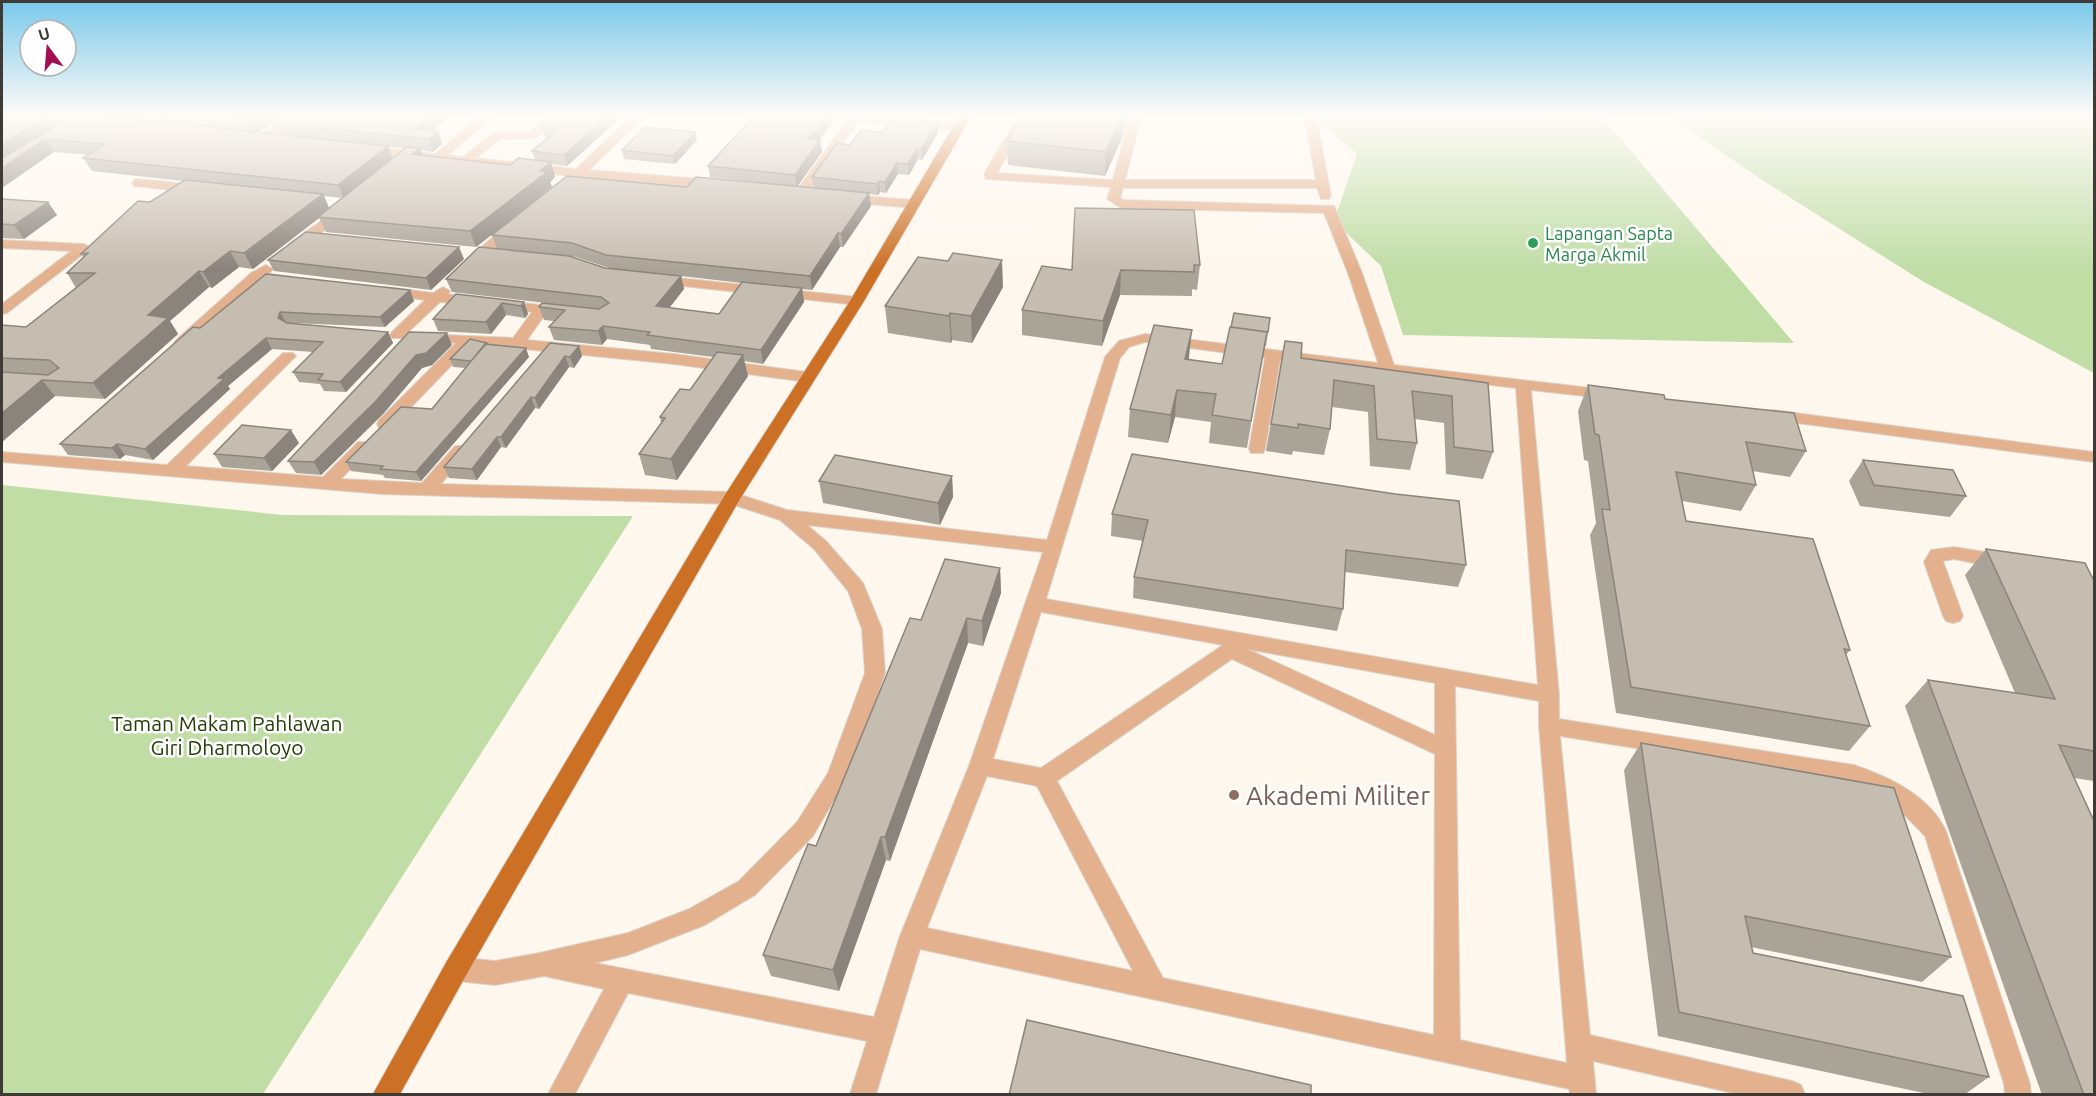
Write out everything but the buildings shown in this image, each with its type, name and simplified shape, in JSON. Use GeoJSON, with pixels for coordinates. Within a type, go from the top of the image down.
{"type":"FeatureCollection","features":[{"type":"Feature","properties":{"kind":"main road"},"geometry":{"type":"LineString","coordinates":[[386,1095],[456,969],[732,498],[857,301],[936,166]]}},
{"type":"Feature","properties":{"kind":"street"},"geometry":{"type":"LineString","coordinates":[[391,169],[395,166]]}},
{"type":"Feature","properties":{"kind":"street"},"geometry":{"type":"LineString","coordinates":[[519,166],[580,173],[700,178],[731,186]]}},
{"type":"Feature","properties":{"kind":"street"},"geometry":{"type":"LineString","coordinates":[[561,188],[587,166]]}},
{"type":"Feature","properties":{"kind":"street"},"geometry":{"type":"LineString","coordinates":[[801,193],[820,166]]}},
{"type":"Feature","properties":{"kind":"street"},"geometry":{"type":"LineString","coordinates":[[995,166],[990,176],[1118,184],[1321,184]]}},
{"type":"Feature","properties":{"kind":"street"},"geometry":{"type":"LineString","coordinates":[[1123,166],[1113,199],[1121,204],[1329,209]]}},
{"type":"Feature","properties":{"kind":"street"},"geometry":{"type":"LineString","coordinates":[[1319,166],[1321,184],[1329,209],[1388,369]]}},
{"type":"Feature","properties":{"kind":"street"},"geometry":{"type":"LineString","coordinates":[[138,183],[207,190]]}},
{"type":"Feature","properties":{"kind":"street"},"geometry":{"type":"LineString","coordinates":[[835,197],[914,204]]}},
{"type":"Feature","properties":{"kind":"street"},"geometry":{"type":"LineString","coordinates":[[169,354],[256,276],[352,202],[326,203]]}},
{"type":"Feature","properties":{"kind":"street"},"geometry":{"type":"LineString","coordinates":[[525,217],[473,253],[459,275],[397,339],[517,343],[674,359],[807,377]]}},
{"type":"Feature","properties":{"kind":"street"},"geometry":{"type":"LineString","coordinates":[[308,237],[331,239]]}},
{"type":"Feature","properties":{"kind":"street"},"geometry":{"type":"LineString","coordinates":[[2,244],[84,248],[2,310]]}},
{"type":"Feature","properties":{"kind":"street"},"geometry":{"type":"LineString","coordinates":[[473,253],[500,256]]}},
{"type":"Feature","properties":{"kind":"street"},"geometry":{"type":"LineString","coordinates":[[256,276],[301,281]]}},
{"type":"Feature","properties":{"kind":"street"},"geometry":{"type":"LineString","coordinates":[[645,279],[857,301]]}},
{"type":"Feature","properties":{"kind":"street"},"geometry":{"type":"LineString","coordinates":[[368,289],[547,309],[517,343]]}},
{"type":"Feature","properties":{"kind":"street"},"geometry":{"type":"LineString","coordinates":[[863,1095],[912,936],[980,766],[1054,547],[1113,357],[1124,344],[1145,338],[1628,397]]}},
{"type":"Feature","properties":{"kind":"street"},"geometry":{"type":"LineString","coordinates":[[326,484],[468,340]]}},
{"type":"Feature","properties":{"kind":"street"},"geometry":{"type":"LineString","coordinates":[[534,364],[549,346]]}},
{"type":"Feature","properties":{"kind":"street"},"geometry":{"type":"LineString","coordinates":[[1257,448],[1273,354]]}},
{"type":"Feature","properties":{"kind":"street"},"geometry":{"type":"LineString","coordinates":[[170,472],[288,356]]}},
{"type":"Feature","properties":{"kind":"street"},"geometry":{"type":"LineString","coordinates":[[912,936],[1447,1050],[1583,1087],[1549,726],[1549,696],[1523,383]]}},
{"type":"Feature","properties":{"kind":"street"},"geometry":{"type":"LineString","coordinates":[[1756,413],[2094,457]]}},
{"type":"Feature","properties":{"kind":"street"},"geometry":{"type":"LineString","coordinates":[[427,489],[469,441]]}},
{"type":"Feature","properties":{"kind":"street"},"geometry":{"type":"LineString","coordinates":[[47,462],[64,446]]}},
{"type":"Feature","properties":{"kind":"street"},"geometry":{"type":"LineString","coordinates":[[2,457],[326,484],[732,498],[786,516],[1054,547]]}},
{"type":"Feature","properties":{"kind":"street"},"geometry":{"type":"LineString","coordinates":[[278,480],[293,464]]}},
{"type":"Feature","properties":{"kind":"street"},"geometry":{"type":"LineString","coordinates":[[456,969],[495,973],[628,945],[697,917],[747,888],[806,829],[837,776],[875,673],[872,629],[856,588],[820,545],[786,516]]}},
{"type":"Feature","properties":{"kind":"street"},"geometry":{"type":"LineString","coordinates":[[1953,616],[1933,562],[1937,555],[1954,554],[2024,565]]}},
{"type":"Feature","properties":{"kind":"street"},"geometry":{"type":"LineString","coordinates":[[1034,604],[1236,647],[1549,696]]}},
{"type":"Feature","properties":{"kind":"street"},"geometry":{"type":"LineString","coordinates":[[1236,647],[1445,748]]}},
{"type":"Feature","properties":{"kind":"street"},"geometry":{"type":"LineString","coordinates":[[980,766],[1044,778],[1236,647]]}},
{"type":"Feature","properties":{"kind":"street"},"geometry":{"type":"LineString","coordinates":[[1445,678],[1447,1050]]}},
{"type":"Feature","properties":{"kind":"street"},"geometry":{"type":"LineString","coordinates":[[1549,726],[1854,774],[1889,788],[1914,805],[1935,831],[2018,1084],[2018,1095]]}},
{"type":"Feature","properties":{"kind":"street"},"geometry":{"type":"LineString","coordinates":[[1044,778],[1155,988]]}},
{"type":"Feature","properties":{"kind":"street"},"geometry":{"type":"LineString","coordinates":[[539,964],[883,1031]]}},
{"type":"Feature","properties":{"kind":"street"},"geometry":{"type":"LineString","coordinates":[[561,1095],[622,979]]}},
{"type":"Feature","properties":{"kind":"street"},"geometry":{"type":"LineString","coordinates":[[1580,1045],[1792,1095]]}},
{"type":"Feature","properties":{"kind":"green space","name":"Lapangan Sapta Marga Akmil"},"geometry":{"type":"Polygon","coordinates":[[[1353,166],[1644,166],[1794,343],[1403,335],[1381,266],[1334,221],[1353,166]]]}},
{"type":"Feature","properties":{"kind":"green space"},"geometry":{"type":"Polygon","coordinates":[[[1742,166],[2094,166],[2094,373],[1924,282],[1742,166]]]}},
{"type":"Feature","properties":{"kind":"green space","name":"Taman Makam Pahlawan Giri Dharmoloyo"},"geometry":{"type":"Polygon","coordinates":[[[2,485],[283,515],[633,516],[263,1094],[2,1094],[2,485]]]}},
{"type":"Feature","properties":{"kind":"place","name":"Lapangan Sapta Marga Akmil"},"geometry":{"type":"Point","coordinates":[1533,243]}},
{"type":"Feature","properties":{"kind":"place","name":"Akademi Militer"},"geometry":{"type":"Point","coordinates":[1234,795]}}]}
